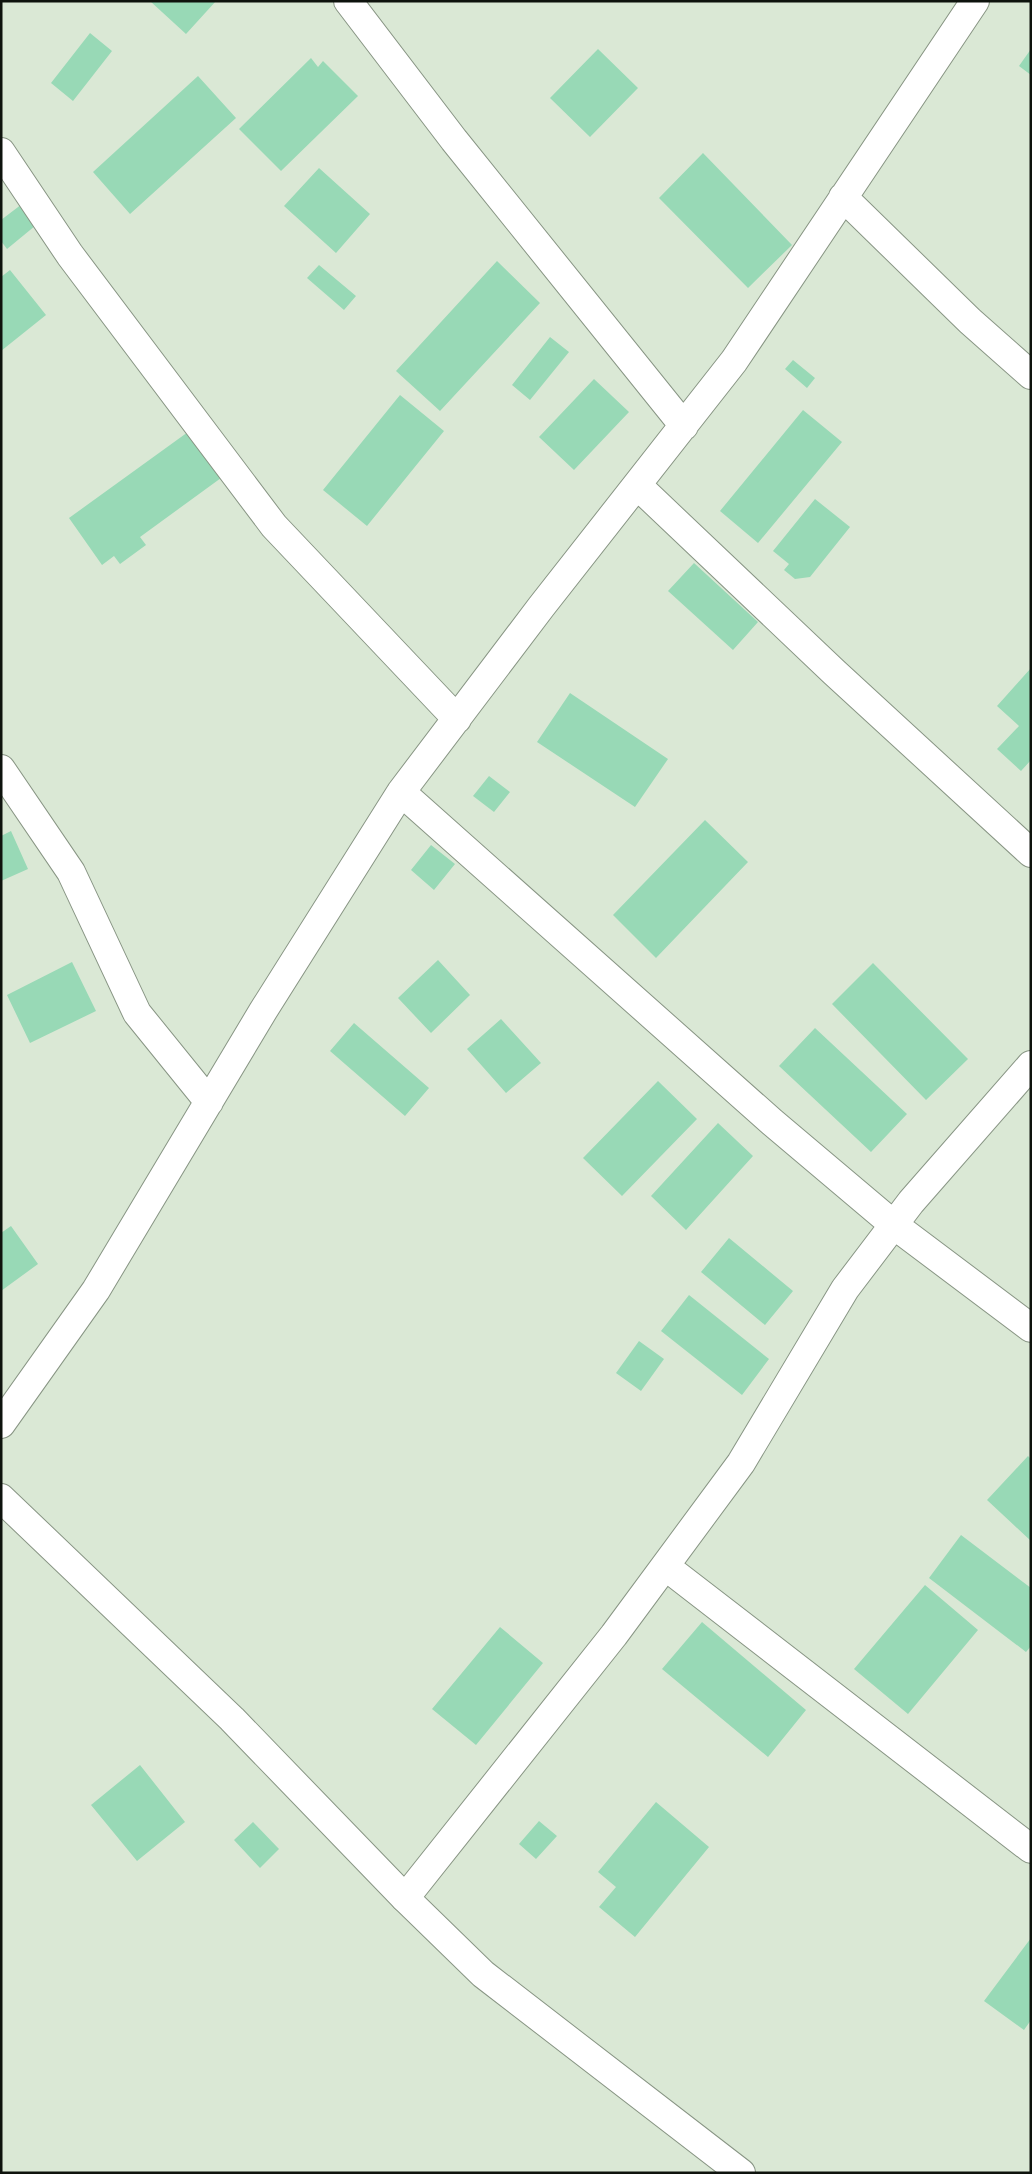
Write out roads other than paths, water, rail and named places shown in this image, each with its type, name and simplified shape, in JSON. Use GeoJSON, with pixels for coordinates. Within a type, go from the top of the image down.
{"type":"FeatureCollection","features":[{"type":"Feature","properties":{"kind":"street"},"geometry":{"type":"LineString","coordinates":[[348,1],[454,140],[684,426]]}},
{"type":"Feature","properties":{"kind":"street"},"geometry":{"type":"LineString","coordinates":[[1,1424],[96,1290],[263,1011],[401,792],[541,607],[734,360],[975,1]]}},
{"type":"Feature","properties":{"kind":"street"},"geometry":{"type":"LineString","coordinates":[[1,152],[70,255],[274,526],[457,719]]}},
{"type":"Feature","properties":{"kind":"street"},"geometry":{"type":"LineString","coordinates":[[843,197],[970,321],[1031,375]]}},
{"type":"Feature","properties":{"kind":"street"},"geometry":{"type":"LineString","coordinates":[[637,485],[827,666],[1031,853]]}},
{"type":"Feature","properties":{"kind":"street"},"geometry":{"type":"LineString","coordinates":[[1,769],[71,872],[137,1013],[209,1102]]}},
{"type":"Feature","properties":{"kind":"street"},"geometry":{"type":"LineString","coordinates":[[401,792],[583,956],[772,1122],[894,1225],[1031,1328]]}},
{"type":"Feature","properties":{"kind":"street"},"geometry":{"type":"LineString","coordinates":[[405,1898],[614,1635],[741,1463],[845,1288],[911,1202],[1031,1065]]}},
{"type":"Feature","properties":{"kind":"street"},"geometry":{"type":"LineString","coordinates":[[1,1498],[232,1719],[405,1898],[483,1974],[740,2173]]}},
{"type":"Feature","properties":{"kind":"street"},"geometry":{"type":"LineString","coordinates":[[666,1566],[1031,1849]]}}]}
